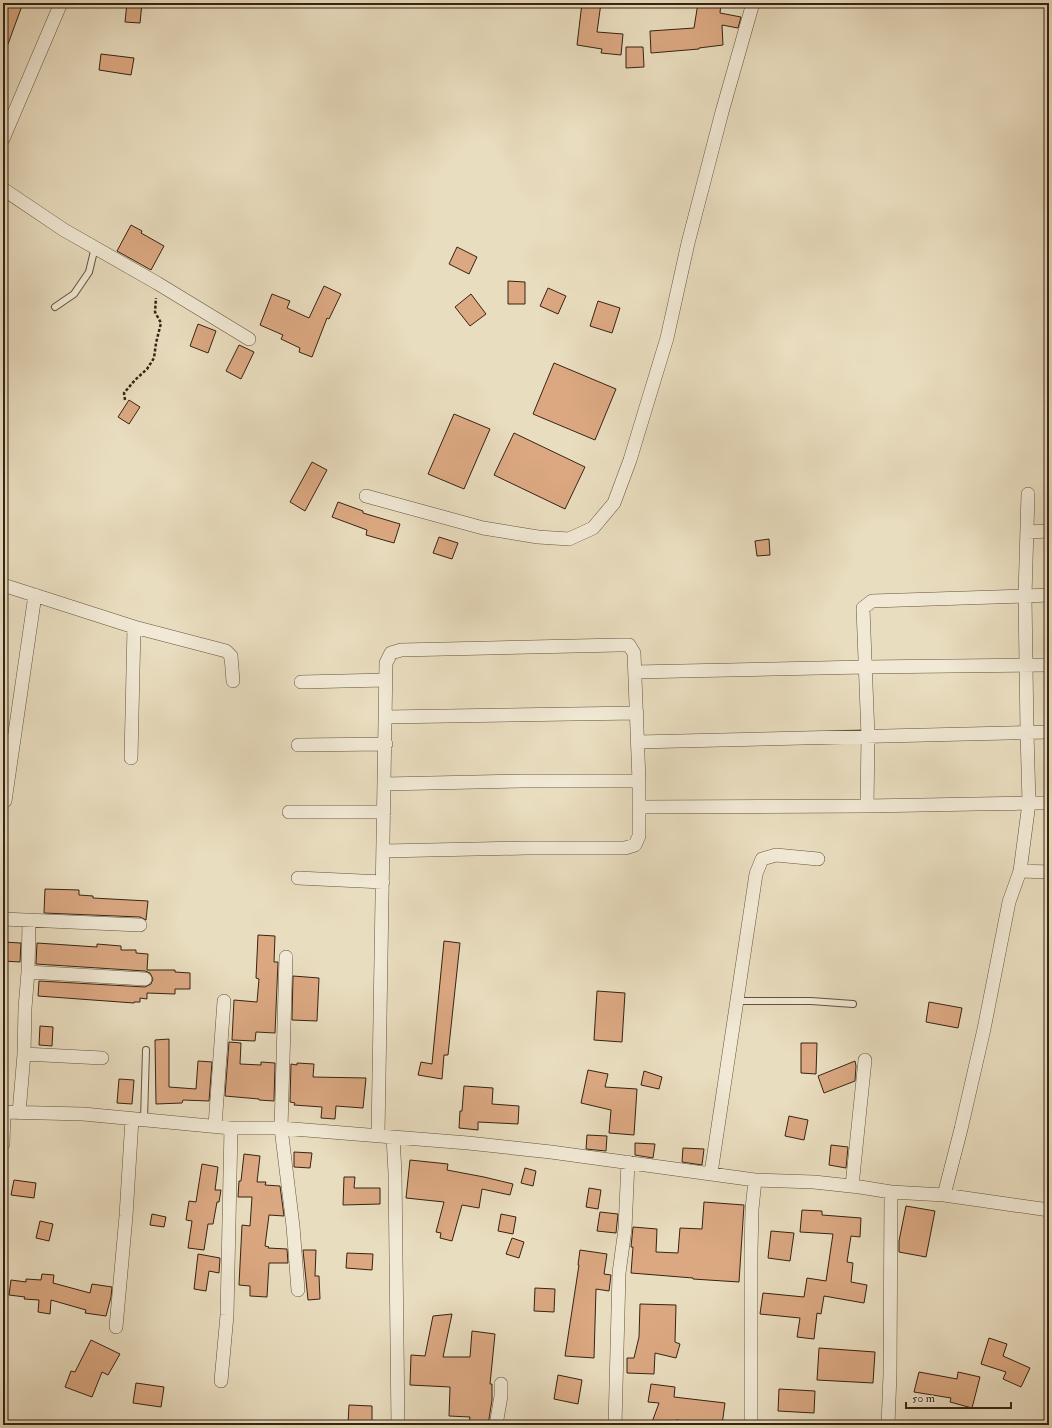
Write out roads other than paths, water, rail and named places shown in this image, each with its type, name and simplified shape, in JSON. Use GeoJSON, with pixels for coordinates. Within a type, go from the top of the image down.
{"type":"FeatureCollection","features":[{"type":"Feature","properties":{"kind":"street"},"geometry":{"type":"LineString","coordinates":[[3,140],[61,3]]}},
{"type":"Feature","properties":{"kind":"street"},"geometry":{"type":"LineString","coordinates":[[366,496],[483,528],[538,537],[569,538],[593,528],[614,503],[630,460],[666,338],[722,112],[753,3]]}},
{"type":"Feature","properties":{"kind":"street"},"geometry":{"type":"LineString","coordinates":[[3,189],[64,230],[157,283],[249,339]]}},
{"type":"Feature","properties":{"kind":"street"},"geometry":{"type":"LineString","coordinates":[[944,1195],[984,1029],[1008,902],[1020,872],[1030,803],[1026,665],[1028,494]]}},
{"type":"Feature","properties":{"kind":"street"},"geometry":{"type":"LineString","coordinates":[[1027,532],[1049,531]]}},
{"type":"Feature","properties":{"kind":"street"},"geometry":{"type":"LineString","coordinates":[[3,585],[134,627],[226,650],[231,656],[233,681]]}},
{"type":"Feature","properties":{"kind":"street"},"geometry":{"type":"LineString","coordinates":[[5,801],[35,595]]}},
{"type":"Feature","properties":{"kind":"street"},"geometry":{"type":"LineString","coordinates":[[867,806],[868,736],[863,608],[872,601],[1049,595]]}},
{"type":"Feature","properties":{"kind":"street"},"geometry":{"type":"LineString","coordinates":[[131,758],[134,627]]}},
{"type":"Feature","properties":{"kind":"street"},"geometry":{"type":"LineString","coordinates":[[378,1135],[386,744],[386,663],[391,652],[401,650],[629,645],[634,653],[638,742],[639,836],[635,845],[625,848],[526,848],[384,851]]}},
{"type":"Feature","properties":{"kind":"street"},"geometry":{"type":"LineString","coordinates":[[635,672],[1049,665]]}},
{"type":"Feature","properties":{"kind":"street"},"geometry":{"type":"LineString","coordinates":[[301,682],[386,680]]}},
{"type":"Feature","properties":{"kind":"street"},"geometry":{"type":"LineString","coordinates":[[386,717],[637,713]]}},
{"type":"Feature","properties":{"kind":"street"},"geometry":{"type":"LineString","coordinates":[[638,742],[1049,732]]}},
{"type":"Feature","properties":{"kind":"street"},"geometry":{"type":"LineString","coordinates":[[298,744],[386,744]]}},
{"type":"Feature","properties":{"kind":"street"},"geometry":{"type":"LineString","coordinates":[[385,784],[524,781],[639,781]]}},
{"type":"Feature","properties":{"kind":"street"},"geometry":{"type":"LineString","coordinates":[[639,807],[867,806],[1049,803]]}},
{"type":"Feature","properties":{"kind":"street"},"geometry":{"type":"LineString","coordinates":[[288,812],[384,812]]}},
{"type":"Feature","properties":{"kind":"street"},"geometry":{"type":"LineString","coordinates":[[711,1174],[756,874],[762,859],[776,855],[818,858]]}},
{"type":"Feature","properties":{"kind":"street"},"geometry":{"type":"LineString","coordinates":[[1020,872],[1049,872]]}},
{"type":"Feature","properties":{"kind":"street"},"geometry":{"type":"LineString","coordinates":[[298,878],[383,882]]}},
{"type":"Feature","properties":{"kind":"street"},"geometry":{"type":"LineString","coordinates":[[3,919],[140,925]]}},
{"type":"Feature","properties":{"kind":"street"},"geometry":{"type":"LineString","coordinates":[[20,1113],[28,972],[29,921]]}},
{"type":"Feature","properties":{"kind":"street"},"geometry":{"type":"LineString","coordinates":[[286,956],[281,1128],[293,1226],[298,1290]]}},
{"type":"Feature","properties":{"kind":"street"},"geometry":{"type":"LineString","coordinates":[[28,972],[145,979]]}},
{"type":"Feature","properties":{"kind":"street"},"geometry":{"type":"LineString","coordinates":[[215,1126],[224,1001]]}},
{"type":"Feature","properties":{"kind":"street"},"geometry":{"type":"LineString","coordinates":[[24,1054],[102,1058]]}},
{"type":"Feature","properties":{"kind":"street"},"geometry":{"type":"LineString","coordinates":[[852,1186],[865,1060]]}},
{"type":"Feature","properties":{"kind":"street"},"geometry":{"type":"LineString","coordinates":[[3,1144],[4,1112],[83,1114],[231,1128],[281,1128],[468,1142],[755,1180],[852,1186],[891,1192],[944,1195],[1049,1210]]}},
{"type":"Feature","properties":{"kind":"street"},"geometry":{"type":"LineString","coordinates":[[116,1327],[126,1216],[138,1119]]}},
{"type":"Feature","properties":{"kind":"street"},"geometry":{"type":"LineString","coordinates":[[221,1381],[227,1315],[231,1128]]}},
{"type":"Feature","properties":{"kind":"street"},"geometry":{"type":"LineString","coordinates":[[393,1137],[395,1173],[398,1425]]}},
{"type":"Feature","properties":{"kind":"street"},"geometry":{"type":"LineString","coordinates":[[615,1425],[619,1273],[625,1229],[628,1162]]}},
{"type":"Feature","properties":{"kind":"street"},"geometry":{"type":"LineString","coordinates":[[751,1425],[751,1251],[752,1209],[755,1180]]}},
{"type":"Feature","properties":{"kind":"street"},"geometry":{"type":"LineString","coordinates":[[888,1425],[890,1374],[891,1192]]}},
{"type":"Feature","properties":{"kind":"street"},"geometry":{"type":"LineString","coordinates":[[496,1425],[501,1396],[501,1384]]}},
{"type":"Feature","properties":{"kind":"lane"},"geometry":{"type":"LineString","coordinates":[[55,308],[74,294],[89,272],[95,247]]}},
{"type":"Feature","properties":{"kind":"lane"},"geometry":{"type":"LineString","coordinates":[[737,1001],[853,1004]]}},
{"type":"Feature","properties":{"kind":"lane"},"geometry":{"type":"LineString","coordinates":[[138,1119],[146,1050]]}}]}
